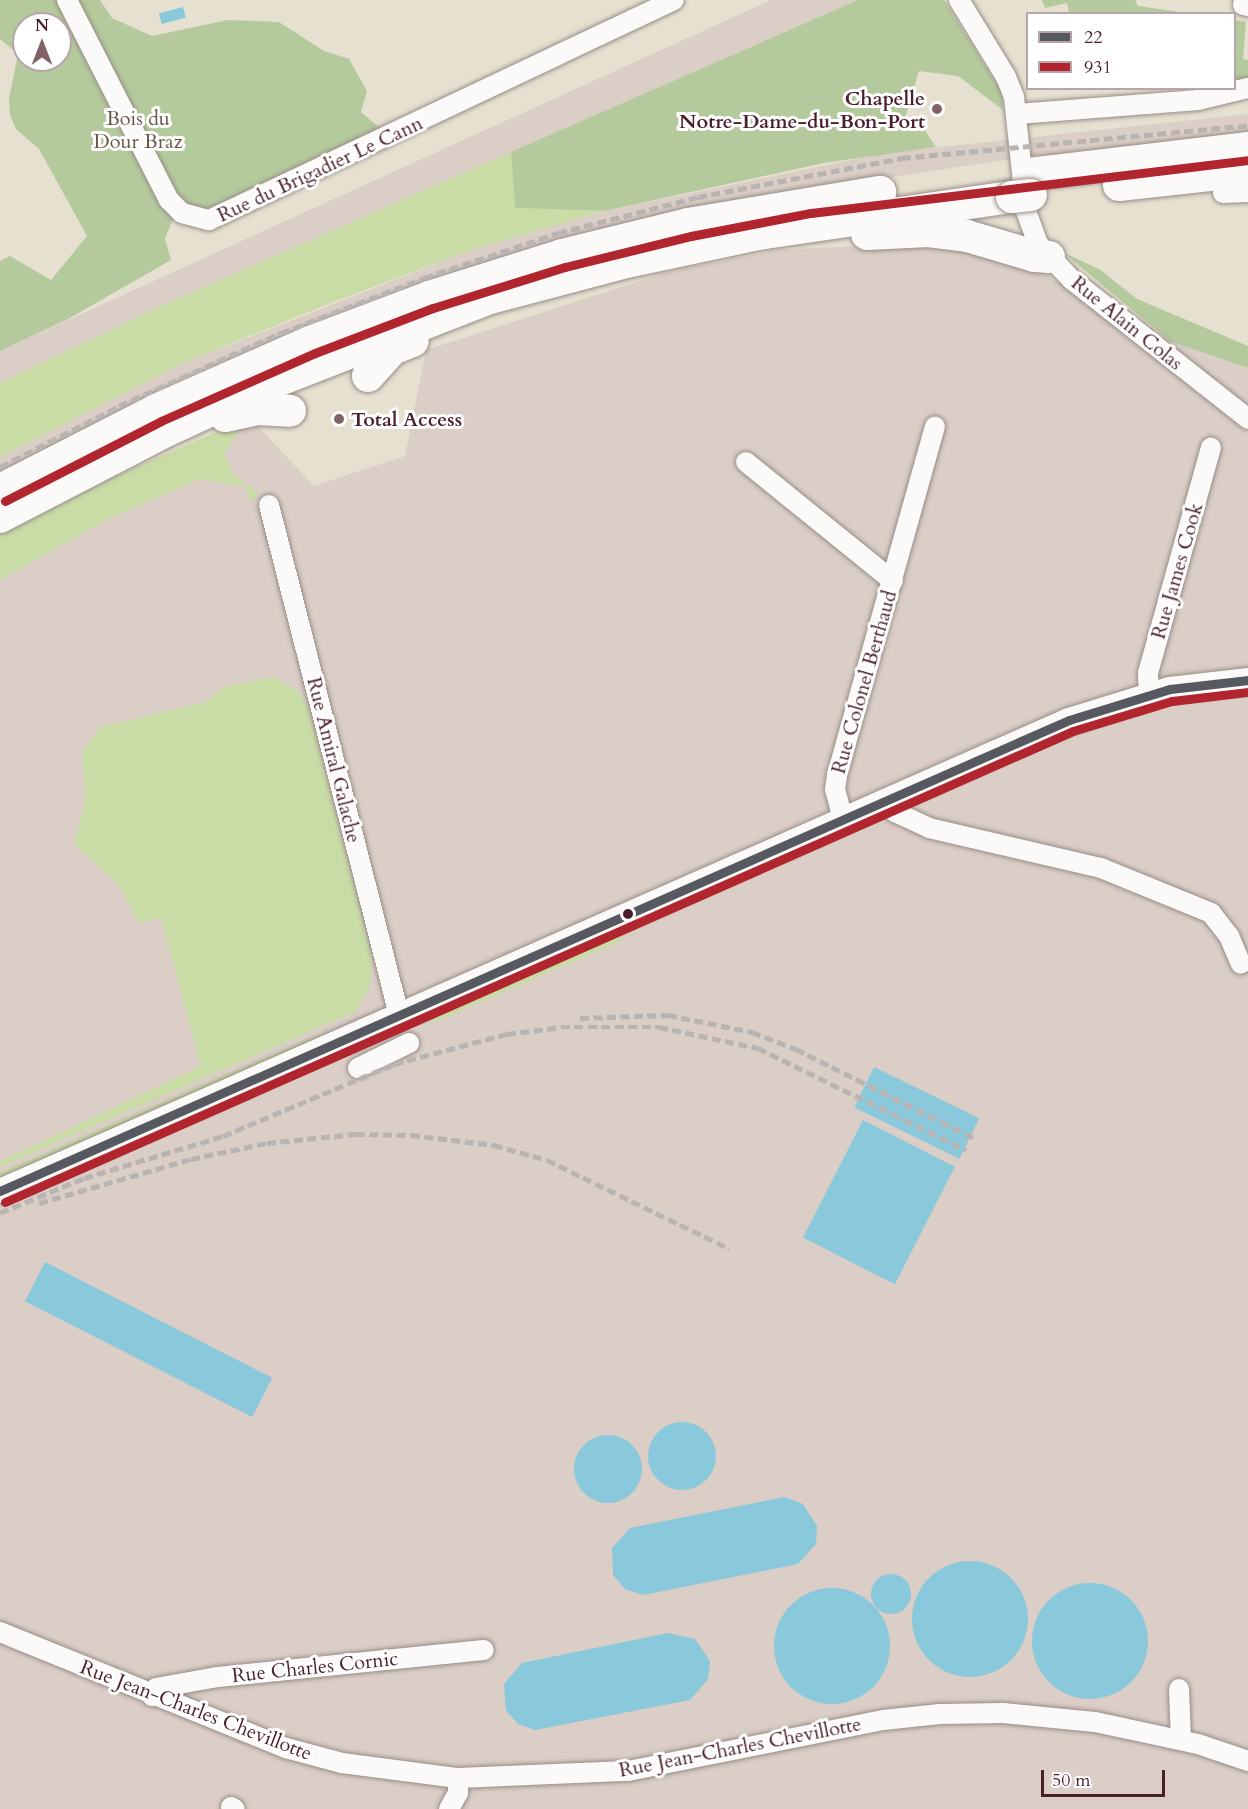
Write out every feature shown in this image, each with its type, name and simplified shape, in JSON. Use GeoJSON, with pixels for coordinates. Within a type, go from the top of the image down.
{"type":"FeatureCollection","features":[{"type":"Feature","properties":{"kind":"highway"},"geometry":{"type":"LineString","coordinates":[[0,517],[166,431],[315,364],[490,298],[626,262],[850,217],[1022,191],[1248,148]]}},
{"type":"Feature","properties":{"kind":"highway"},"geometry":{"type":"LineString","coordinates":[[0,490],[156,410],[321,338],[496,275],[699,222],[809,201],[1022,191],[1248,171]]}},
{"type":"Feature","properties":{"kind":"highway"},"geometry":{"type":"LineString","coordinates":[[368,376],[392,349],[626,262],[787,241],[928,231],[967,236],[1035,256],[1049,257]]}},
{"type":"Feature","properties":{"kind":"highway"},"geometry":{"type":"LineString","coordinates":[[166,431],[257,409],[291,411]]}},
{"type":"Feature","properties":{"kind":"street","name":"Rue du Brigadier Le Cann"},"geometry":{"type":"LineString","coordinates":[[67,0],[170,200],[182,213],[209,220],[674,0]]}},
{"type":"Feature","properties":{"kind":"street","name":"Rue Alain Colas"},"geometry":{"type":"LineString","coordinates":[[959,0],[1006,77],[1017,114],[1022,191],[1038,244],[1071,279],[1248,419]]}},
{"type":"Feature","properties":{"kind":"street"},"geometry":{"type":"LineString","coordinates":[[1017,114],[1198,100],[1248,88]]}},
{"type":"Feature","properties":{"kind":"street"},"geometry":{"type":"LineString","coordinates":[[1223,193],[1248,192]]}},
{"type":"Feature","properties":{"kind":"street","name":"Rue Colonel Berthaud"},"geometry":{"type":"LineString","coordinates":[[843,819],[835,790],[837,775],[935,426]]}},
{"type":"Feature","properties":{"kind":"street","name":"Rue James Cook"},"geometry":{"type":"LineString","coordinates":[[1149,694],[1148,673],[1211,448]]}},
{"type":"Feature","properties":{"kind":"street","name":"Rue Colonel Berthaud"},"geometry":{"type":"LineString","coordinates":[[746,462],[893,581]]}},
{"type":"Feature","properties":{"kind":"street","name":"Rue Amiral Galache"},"geometry":{"type":"LineString","coordinates":[[269,505],[399,1015]]}},
{"type":"Feature","properties":{"kind":"street"},"geometry":{"type":"LineString","coordinates":[[0,1191],[1070,720],[1149,694],[1248,680]]}},
{"type":"Feature","properties":{"kind":"street"},"geometry":{"type":"LineString","coordinates":[[885,800],[896,812],[929,828],[1101,868],[1211,913],[1229,936],[1241,964]]}},
{"type":"Feature","properties":{"kind":"street"},"geometry":{"type":"LineString","coordinates":[[358,1068],[409,1043]]}},
{"type":"Feature","properties":{"kind":"street","name":"Rue Jean-Charles Chevillotte"},"geometry":{"type":"LineString","coordinates":[[0,1632],[152,1695],[297,1751],[342,1763],[458,1778],[639,1769],[883,1720],[940,1714],[1004,1713],[1095,1722],[1181,1740],[1248,1761]]}},
{"type":"Feature","properties":{"kind":"street","name":"Rue Charles Cornic"},"geometry":{"type":"LineString","coordinates":[[152,1695],[156,1688],[218,1677],[484,1650]]}},
{"type":"Feature","properties":{"kind":"street"},"geometry":{"type":"LineString","coordinates":[[1179,1689],[1181,1740]]}},
{"type":"Feature","properties":{"kind":"street"},"geometry":{"type":"LineString","coordinates":[[449,1809],[458,1793],[458,1778]]}},
{"type":"Feature","properties":{"kind":"shaded area"},"geometry":{"type":"Polygon","coordinates":[[[771,0],[858,0],[160,307],[0,383],[0,351],[771,0]]]}},
{"type":"Feature","properties":{"kind":"shaded area"},"geometry":{"type":"Polygon","coordinates":[[[1248,114],[1248,137],[1032,156],[745,199],[0,477],[0,457],[181,364],[471,250],[604,211],[885,153],[1248,114]]]}},
{"type":"Feature","properties":{"kind":"shaded area"},"geometry":{"type":"Polygon","coordinates":[[[934,242],[1040,270],[1111,320],[1248,368],[1248,1809],[0,1809],[0,539],[250,418],[314,486],[405,456],[426,350],[671,271],[780,250],[934,242]]]}},
{"type":"Feature","properties":{"kind":"green space","name":"Bois du Dour Braz"},"geometry":{"type":"Polygon","coordinates":[[[0,0],[100,0],[112,18],[152,36],[228,20],[279,22],[324,51],[349,59],[367,91],[361,112],[381,129],[216,211],[173,219],[165,239],[171,260],[68,319],[0,351],[0,261],[10,256],[51,280],[87,236],[39,149],[16,129],[10,115],[9,99],[14,72],[72,72],[72,12],[12,12],[12,49],[0,39],[0,0]]]}},
{"type":"Feature","properties":{"kind":"green space"},"geometry":{"type":"Polygon","coordinates":[[[858,0],[944,0],[1001,91],[1003,110],[958,76],[919,71],[905,118],[924,129],[936,147],[824,163],[604,211],[515,208],[511,152],[858,0]]]}},
{"type":"Feature","properties":{"kind":"green space"},"geometry":{"type":"Polygon","coordinates":[[[1042,0],[1135,0],[1138,6],[1180,12],[1069,12],[1067,3],[1045,8],[1042,0]]]}},
{"type":"Feature","properties":{"kind":"green space"},"geometry":{"type":"Polygon","coordinates":[[[1236,20],[1246,22],[1243,59],[1248,60],[1248,79],[1236,81],[1236,20]]]}},
{"type":"Feature","properties":{"kind":"green space"},"geometry":{"type":"Polygon","coordinates":[[[511,152],[515,208],[604,211],[471,250],[323,306],[181,364],[0,457],[0,383],[159,307],[511,152]]]}},
{"type":"Feature","properties":{"kind":"green space"},"geometry":{"type":"Polygon","coordinates":[[[1064,253],[1099,269],[1137,299],[1248,346],[1248,368],[1170,341],[1064,253]]]}},
{"type":"Feature","properties":{"kind":"green space"},"geometry":{"type":"Polygon","coordinates":[[[236,424],[238,432],[224,454],[234,475],[259,493],[250,502],[246,487],[200,479],[112,517],[0,580],[0,534],[106,480],[236,424]]]}},
{"type":"Feature","properties":{"kind":"green space"},"geometry":{"type":"Polygon","coordinates":[[[273,677],[298,691],[308,706],[372,955],[370,985],[357,1011],[0,1167],[0,1162],[201,1066],[161,918],[139,923],[119,885],[74,844],[86,799],[82,752],[100,727],[206,702],[224,687],[273,677]]]}},
{"type":"Feature","properties":{"kind":"green space"},"geometry":{"type":"Polygon","coordinates":[[[616,931],[622,935],[621,941],[437,1021],[418,1023],[419,1018],[616,931]]]}},
{"type":"Feature","properties":{"kind":"green space"},"geometry":{"type":"Polygon","coordinates":[[[324,1032],[321,1039],[0,1177],[0,1172],[324,1032]]]}},
{"type":"Feature","properties":{"kind":"water"},"geometry":{"type":"Polygon","coordinates":[[[183,7],[186,18],[162,24],[159,13],[183,7]]]}},
{"type":"Feature","properties":{"kind":"water"},"geometry":{"type":"Polygon","coordinates":[[[874,1067],[979,1118],[959,1159],[854,1107],[874,1067]]]}},
{"type":"Feature","properties":{"kind":"water"},"geometry":{"type":"Polygon","coordinates":[[[863,1120],[955,1167],[895,1284],[803,1238],[863,1120]]]}},
{"type":"Feature","properties":{"kind":"water"},"geometry":{"type":"Polygon","coordinates":[[[45,1262],[272,1378],[252,1417],[25,1301],[45,1262]]]}},
{"type":"Feature","properties":{"kind":"water"},"geometry":{"type":"Polygon","coordinates":[[[675,1422],[689,1422],[701,1427],[711,1437],[716,1456],[711,1475],[701,1485],[689,1490],[675,1490],[663,1485],[653,1475],[648,1463],[648,1449],[653,1437],[663,1427],[675,1422]]]}},
{"type":"Feature","properties":{"kind":"water"},"geometry":{"type":"Polygon","coordinates":[[[601,1435],[615,1435],[627,1440],[637,1450],[642,1469],[637,1488],[627,1498],[615,1503],[601,1503],[589,1498],[579,1488],[574,1476],[574,1462],[579,1450],[589,1440],[601,1435]]]}},
{"type":"Feature","properties":{"kind":"water"},"geometry":{"type":"Polygon","coordinates":[[[785,1497],[803,1504],[817,1526],[816,1544],[798,1564],[643,1595],[625,1589],[613,1575],[612,1548],[630,1528],[785,1497]]]}},
{"type":"Feature","properties":{"kind":"water"},"geometry":{"type":"Polygon","coordinates":[[[970,1561],[992,1566],[1011,1578],[1023,1597],[1028,1619],[1023,1641],[1011,1660],[992,1672],[970,1677],[948,1672],[929,1660],[917,1641],[912,1619],[917,1597],[929,1578],[948,1566],[970,1561]]]}},
{"type":"Feature","properties":{"kind":"water"},"geometry":{"type":"Polygon","coordinates":[[[891,1574],[905,1580],[911,1594],[905,1608],[891,1614],[877,1608],[871,1594],[877,1580],[891,1574]]]}},
{"type":"Feature","properties":{"kind":"water"},"geometry":{"type":"Polygon","coordinates":[[[1090,1583],[1112,1588],[1131,1600],[1143,1619],[1148,1641],[1143,1663],[1131,1682],[1112,1694],[1090,1699],[1068,1694],[1049,1682],[1037,1663],[1032,1641],[1037,1619],[1049,1600],[1068,1588],[1090,1583]]]}},
{"type":"Feature","properties":{"kind":"water"},"geometry":{"type":"Polygon","coordinates":[[[832,1588],[854,1593],[873,1605],[885,1624],[890,1646],[885,1668],[873,1687],[854,1699],[832,1704],[810,1699],[791,1687],[779,1668],[774,1646],[779,1624],[791,1605],[810,1593],[832,1588]]]}},
{"type":"Feature","properties":{"kind":"water"},"geometry":{"type":"Polygon","coordinates":[[[668,1633],[695,1639],[710,1661],[708,1679],[690,1700],[535,1730],[518,1724],[506,1710],[504,1684],[522,1663],[668,1633]]]}},
{"type":"Feature","properties":{"kind":"railway"},"geometry":{"type":"LineString","coordinates":[[0,467],[119,406],[281,333],[424,278],[558,233],[698,197],[902,158],[1248,125]]}},
{"type":"Feature","properties":{"kind":"railway"},"geometry":{"type":"LineString","coordinates":[[580,1018],[668,1015],[752,1032],[796,1049],[974,1138]]}},
{"type":"Feature","properties":{"kind":"railway"},"geometry":{"type":"LineString","coordinates":[[0,1213],[84,1178],[223,1136],[394,1064],[507,1034],[561,1027],[659,1027],[758,1048],[966,1150]]}},
{"type":"Feature","properties":{"kind":"railway"},"geometry":{"type":"LineString","coordinates":[[39,1203],[191,1159],[267,1143],[356,1134],[411,1135],[494,1145],[547,1160],[730,1249]]}},
{"type":"Feature","properties":{"kind":"transit line","name":"931"},"geometry":{"type":"LineString","coordinates":[[5,501],[161,421],[315,353],[433,308],[565,267],[691,236],[811,213],[1248,160]]}},
{"type":"Feature","properties":{"kind":"transit line","name":"22"},"geometry":{"type":"LineString","coordinates":[[0,1191],[1069,720],[1170,689],[1248,680]]}},
{"type":"Feature","properties":{"kind":"transit line","name":"931"},"geometry":{"type":"LineString","coordinates":[[5,1202],[1073,731],[1172,701],[1248,692]]}},
{"type":"Feature","properties":{"kind":"place","name":"Chapelle Notre-Dame-du-Bon-Port"},"geometry":{"type":"Point","coordinates":[937,109]}},
{"type":"Feature","properties":{"kind":"place","name":"Total Access"},"geometry":{"type":"Point","coordinates":[339,419]}}]}
